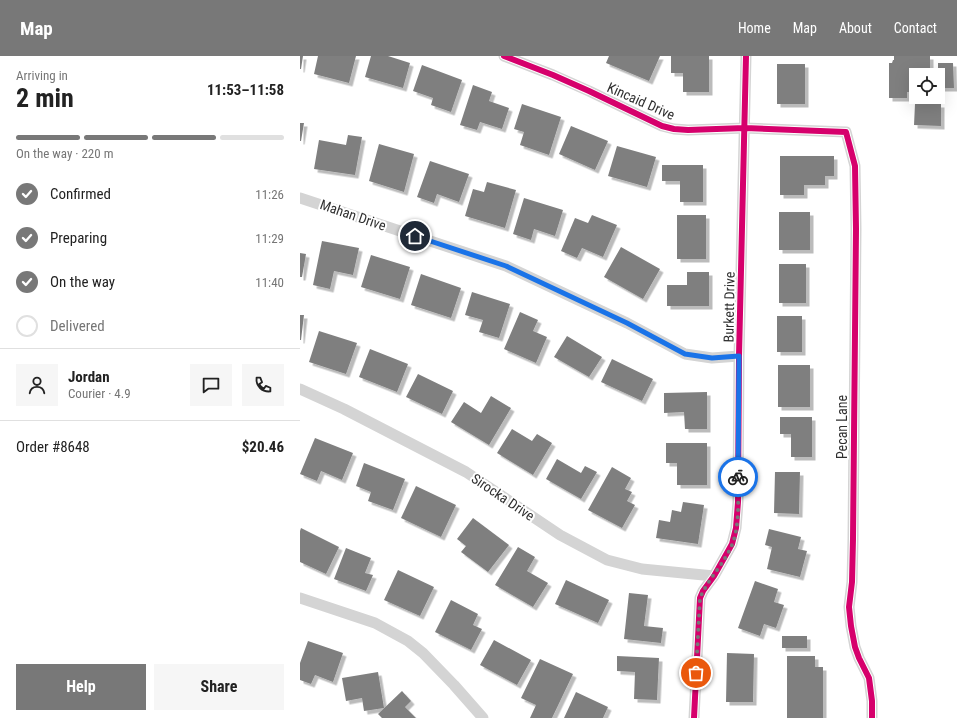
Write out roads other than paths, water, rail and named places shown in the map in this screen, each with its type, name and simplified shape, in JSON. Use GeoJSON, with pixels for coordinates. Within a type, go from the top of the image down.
{"type":"FeatureCollection","features":[{"type":"Feature","properties":{"kind":"street","name":"Kincaid Drive"},"geometry":{"type":"LineString","coordinates":[[504,56],[590,91],[662,126],[674,129],[745,128],[846,132]]}},
{"type":"Feature","properties":{"kind":"street","name":"Burkett Drive"},"geometry":{"type":"LineString","coordinates":[[694,718],[700,598],[732,544],[736,528],[738,502],[739,356],[746,56]]}},
{"type":"Feature","properties":{"kind":"street","name":"Pecan Lane"},"geometry":{"type":"LineString","coordinates":[[846,132],[855,166],[856,230],[853,539],[850,607],[851,626],[855,647],[869,678],[872,701],[872,718]]}},
{"type":"Feature","properties":{"kind":"street","name":"Mahan Drive"},"geometry":{"type":"LineString","coordinates":[[300,198],[506,266],[627,323],[685,354],[712,358],[739,356]]}},
{"type":"Feature","properties":{"kind":"street","name":"Sirocka Drive"},"geometry":{"type":"LineString","coordinates":[[300,389],[344,409],[466,472],[560,535],[607,560],[642,569],[714,576]]}},
{"type":"Feature","properties":{"kind":"street"},"geometry":{"type":"LineString","coordinates":[[300,598],[374,623],[408,641],[423,653],[483,718]]}}]}
